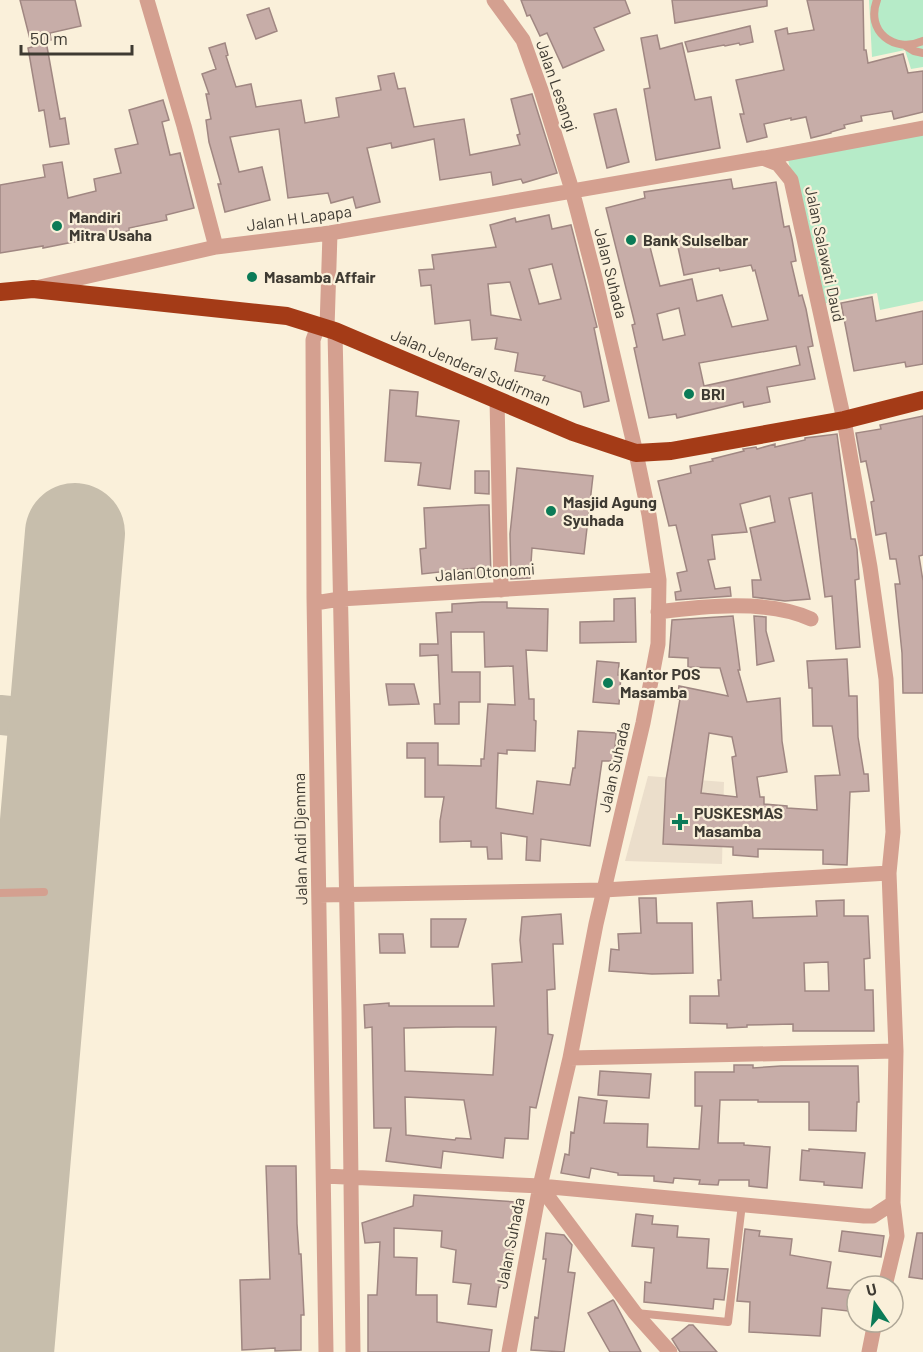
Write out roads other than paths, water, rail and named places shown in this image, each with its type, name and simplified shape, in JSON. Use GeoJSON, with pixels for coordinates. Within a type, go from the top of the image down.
{"type":"FeatureCollection","features":[{"type":"Feature","properties":{"kind":"highway","name":"Jalan Jenderal Sudirman"},"geometry":{"type":"LineString","coordinates":[[0,292],[33,289],[287,316],[327,328],[573,432],[636,453],[671,451],[844,420],[923,399]]}},
{"type":"Feature","properties":{"kind":"street"},"geometry":{"type":"LineString","coordinates":[[147,0],[216,247]]}},
{"type":"Feature","properties":{"kind":"street","name":"Jalan Lesangi"},"geometry":{"type":"LineString","coordinates":[[494,0],[523,40],[572,190]]}},
{"type":"Feature","properties":{"kind":"street"},"geometry":{"type":"LineString","coordinates":[[572,190],[923,128]]}},
{"type":"Feature","properties":{"kind":"street","name":"Jalan Salawati Daud"},"geometry":{"type":"LineString","coordinates":[[763,158],[778,164],[790,180],[844,420],[870,567],[886,678],[893,832],[889,873],[896,1051],[893,1203],[897,1236],[888,1274]]}},
{"type":"Feature","properties":{"kind":"street","name":"Jalan H Lapapa"},"geometry":{"type":"LineString","coordinates":[[33,289],[216,247],[330,233],[572,190]]}},
{"type":"Feature","properties":{"kind":"street","name":"Jalan Suhada"},"geometry":{"type":"LineString","coordinates":[[509,1352],[540,1186],[570,1058],[604,890],[643,723],[658,644],[659,580],[649,515],[595,278],[572,190]]}},
{"type":"Feature","properties":{"kind":"street"},"geometry":{"type":"LineString","coordinates":[[330,233],[327,328],[340,599],[352,1352]]}},
{"type":"Feature","properties":{"kind":"street","name":"Jalan Andi Djemma"},"geometry":{"type":"LineString","coordinates":[[326,1352],[313,340],[327,328]]}},
{"type":"Feature","properties":{"kind":"street"},"geometry":{"type":"LineString","coordinates":[[498,399],[501,590]]}},
{"type":"Feature","properties":{"kind":"street","name":"Jalan Otonomi"},"geometry":{"type":"LineString","coordinates":[[315,603],[340,599],[659,580]]}},
{"type":"Feature","properties":{"kind":"street"},"geometry":{"type":"LineString","coordinates":[[658,612],[686,608],[761,607],[800,614],[811,619]]}},
{"type":"Feature","properties":{"kind":"street"},"geometry":{"type":"LineString","coordinates":[[319,895],[604,890],[889,873]]}},
{"type":"Feature","properties":{"kind":"street"},"geometry":{"type":"LineString","coordinates":[[570,1058],[896,1051]]}},
{"type":"Feature","properties":{"kind":"street"},"geometry":{"type":"LineString","coordinates":[[324,1176],[540,1186],[864,1216],[873,1216],[893,1203]]}},
{"type":"Feature","properties":{"kind":"street"},"geometry":{"type":"LineString","coordinates":[[540,1186],[635,1313],[670,1352]]}},
{"type":"Feature","properties":{"kind":"street"},"geometry":{"type":"LineString","coordinates":[[869,1352],[873,1334]]}},
{"type":"Feature","properties":{"kind":"lane"},"geometry":{"type":"LineString","coordinates":[[877,0],[874,13],[879,30],[890,41],[923,53]]}},
{"type":"Feature","properties":{"kind":"lane"},"geometry":{"type":"LineString","coordinates":[[906,46],[923,43]]}},
{"type":"Feature","properties":{"kind":"lane"},"geometry":{"type":"LineString","coordinates":[[0,892],[44,892]]}},
{"type":"Feature","properties":{"kind":"lane"},"geometry":{"type":"LineString","coordinates":[[635,1313],[728,1322],[742,1204]]}},
{"type":"Feature","properties":{"kind":"place","name":"Mandiri Mitra Usaha"},"geometry":{"type":"Point","coordinates":[57,226]}},
{"type":"Feature","properties":{"kind":"place","name":"Bank Sulselbar"},"geometry":{"type":"Point","coordinates":[631,240]}},
{"type":"Feature","properties":{"kind":"place","name":"Masamba Affair"},"geometry":{"type":"Point","coordinates":[252,277]}},
{"type":"Feature","properties":{"kind":"place","name":"BRI"},"geometry":{"type":"Point","coordinates":[689,394]}},
{"type":"Feature","properties":{"kind":"place","name":"Masjid Agung Syuhada"},"geometry":{"type":"Point","coordinates":[551,511]}},
{"type":"Feature","properties":{"kind":"place","name":"Kantor POS Masamba"},"geometry":{"type":"Point","coordinates":[608,683]}},
{"type":"Feature","properties":{"kind":"place","name":"PUSKESMAS Masamba"},"geometry":{"type":"Point","coordinates":[680,822]}}]}
